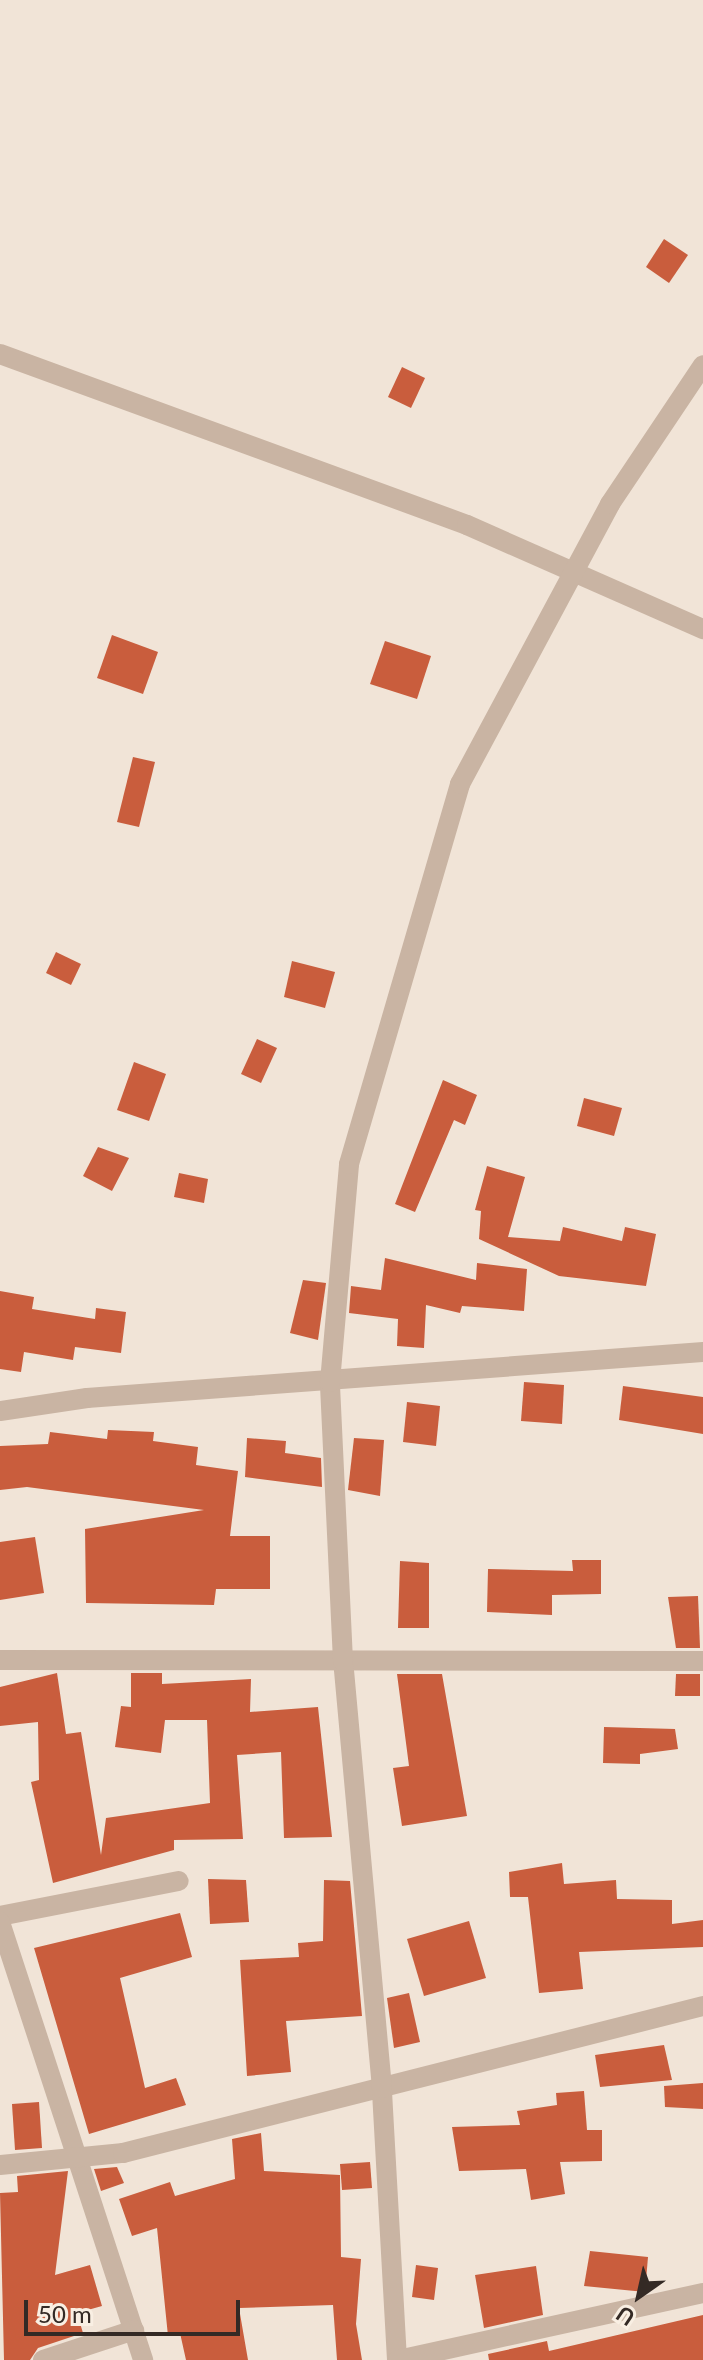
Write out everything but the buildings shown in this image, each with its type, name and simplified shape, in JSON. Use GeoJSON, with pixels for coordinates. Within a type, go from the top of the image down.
{"type":"FeatureCollection","features":[{"type":"Feature","properties":{"kind":"street"},"geometry":{"type":"LineString","coordinates":[[0,354],[467,525],[703,629]]}},
{"type":"Feature","properties":{"kind":"street"},"geometry":{"type":"LineString","coordinates":[[703,365],[572,573],[460,784],[349,1164],[330,1382],[343,1661],[382,2088],[397,2360],[703,2293]]}},
{"type":"Feature","properties":{"kind":"street"},"geometry":{"type":"LineString","coordinates":[[0,1411],[87,1398],[703,1352]]}},
{"type":"Feature","properties":{"kind":"street"},"geometry":{"type":"LineString","coordinates":[[0,1660],[703,1661]]}},
{"type":"Feature","properties":{"kind":"street"},"geometry":{"type":"LineString","coordinates":[[0,1916],[179,1881]]}},
{"type":"Feature","properties":{"kind":"street"},"geometry":{"type":"LineString","coordinates":[[0,1922],[81,2161],[143,2360]]}},
{"type":"Feature","properties":{"kind":"street"},"geometry":{"type":"LineString","coordinates":[[0,2165],[81,2161],[703,2006]]}},
{"type":"Feature","properties":{"kind":"street"},"geometry":{"type":"LineString","coordinates":[[43,2360],[134,2330]]}}]}
